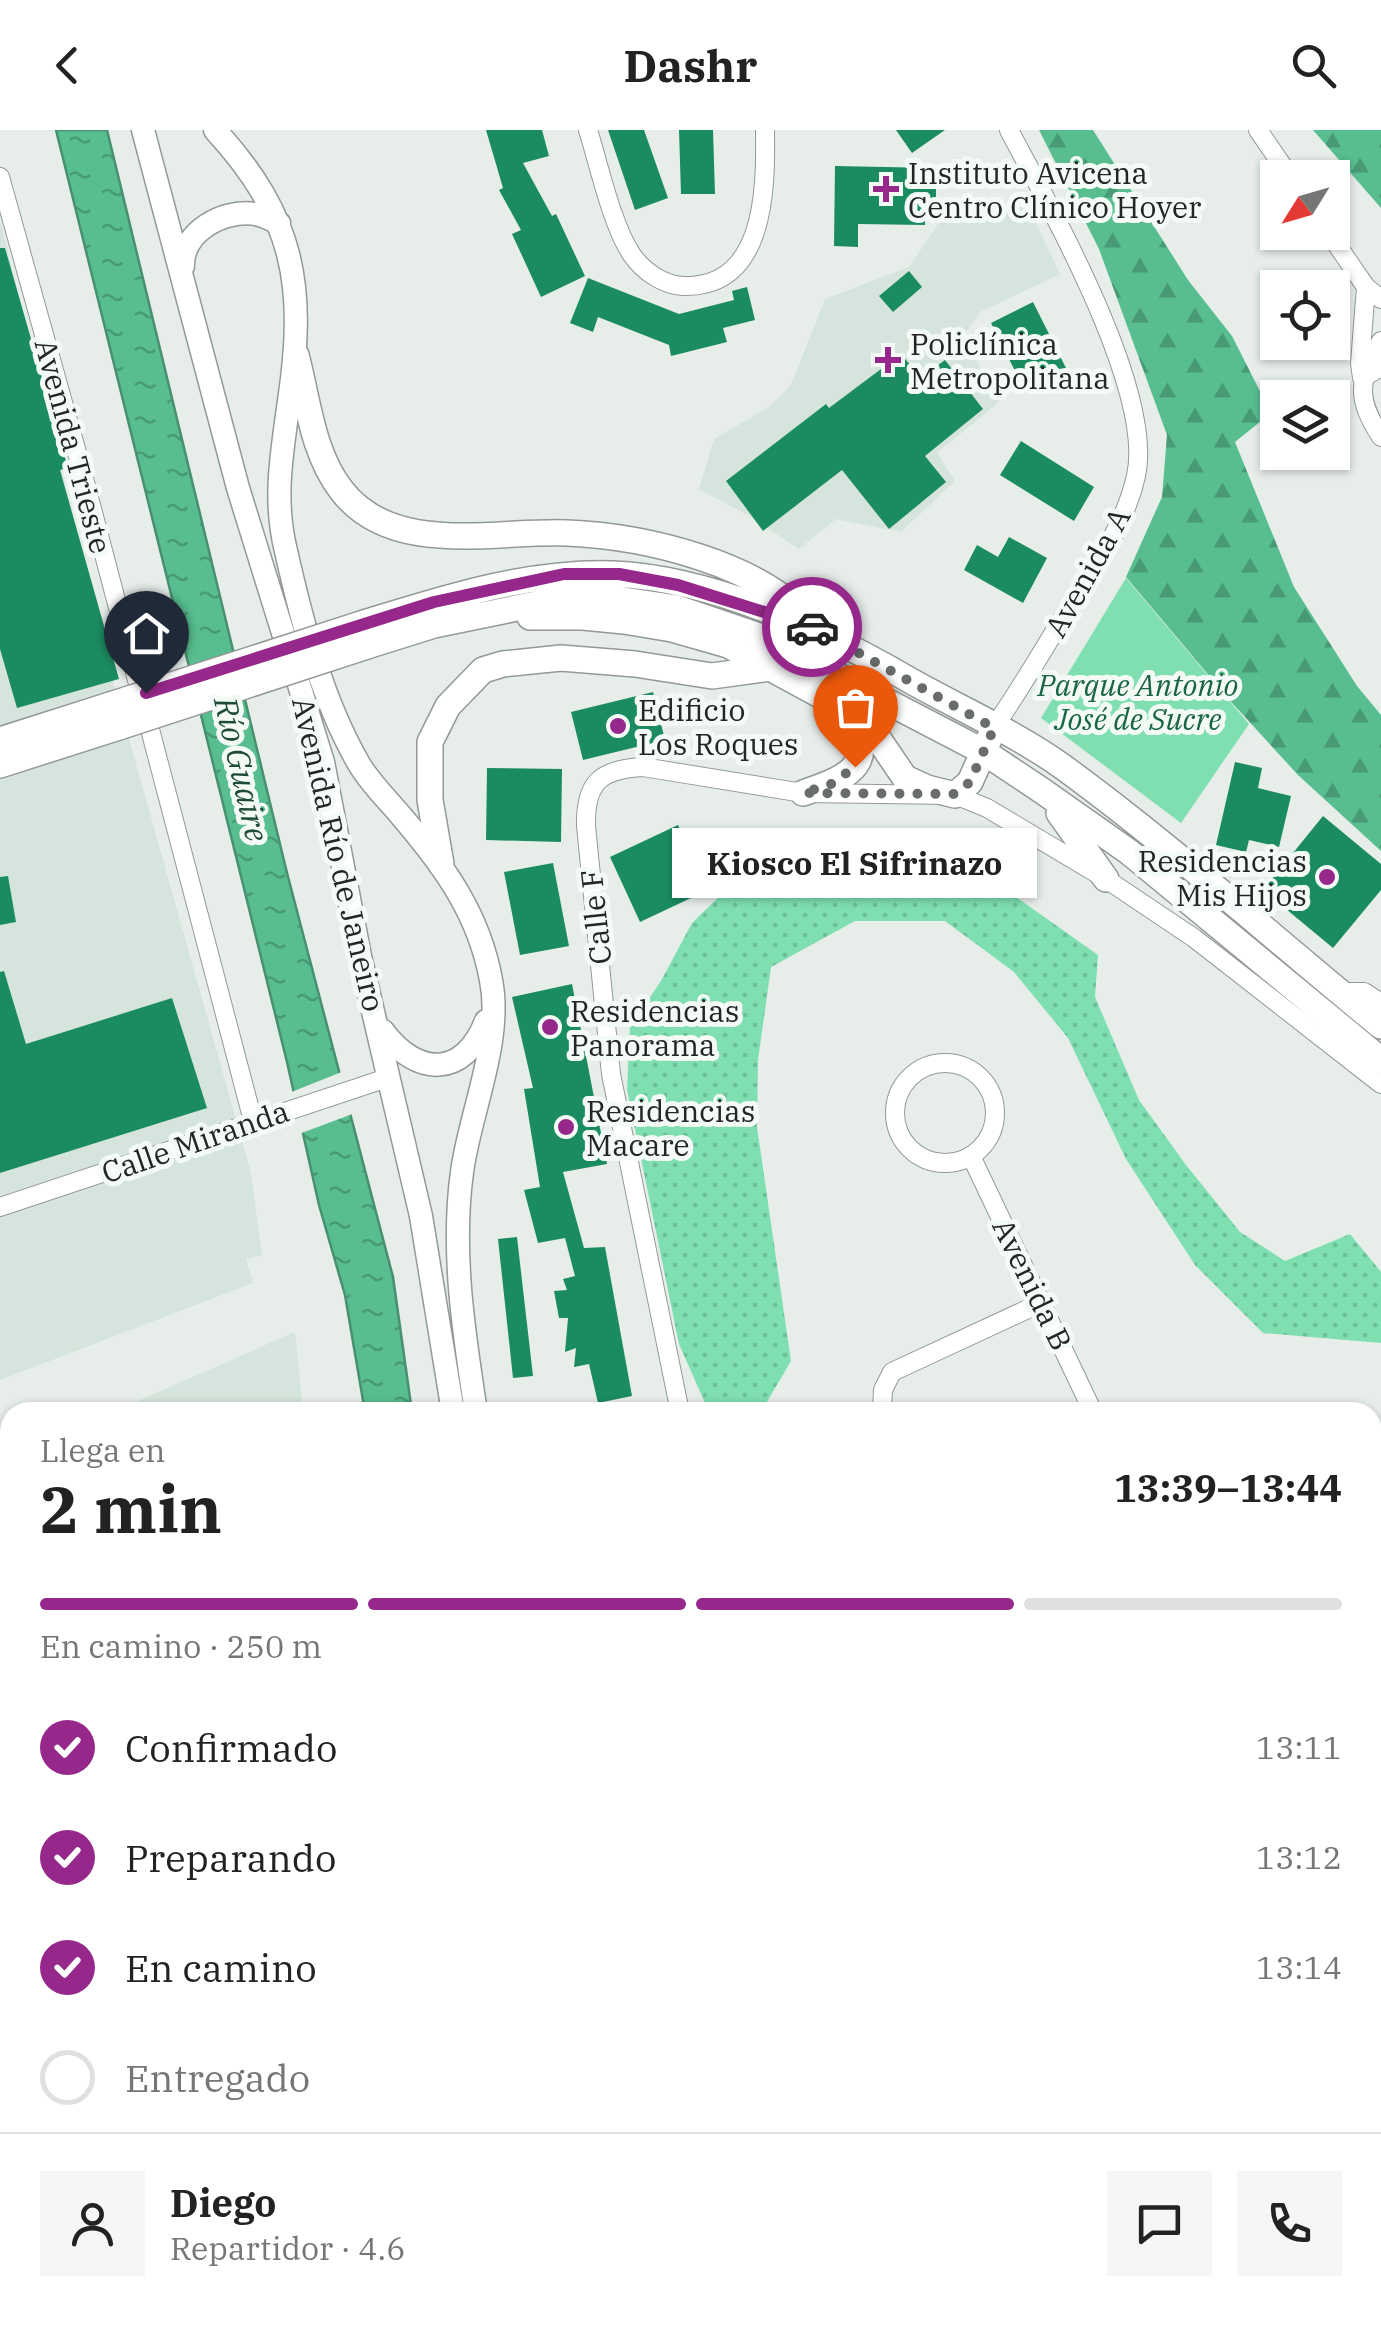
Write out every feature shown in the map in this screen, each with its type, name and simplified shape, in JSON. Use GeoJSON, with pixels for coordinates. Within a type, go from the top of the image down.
{"type":"FeatureCollection","features":[{"type":"Feature","properties":{"kind":"main road"},"geometry":{"type":"LineString","coordinates":[[296,354],[308,412],[328,468],[343,493],[384,523],[444,535],[588,534],[672,550],[774,590],[798,607],[815,628]]}},
{"type":"Feature","properties":{"kind":"main road"},"geometry":{"type":"LineString","coordinates":[[0,765],[116,715],[364,635],[461,595],[541,578],[634,576],[709,592],[815,628],[989,740],[1040,790],[1106,878]]}},
{"type":"Feature","properties":{"kind":"main road"},"geometry":{"type":"LineString","coordinates":[[364,635],[566,598],[617,599],[677,608],[765,638],[1074,776],[1266,928],[1381,1026]]}},
{"type":"Feature","properties":{"kind":"main road"},"geometry":{"type":"LineString","coordinates":[[492,612],[511,619],[583,617],[672,630],[728,646],[856,714],[873,731],[905,778],[927,788],[955,794],[970,782],[989,740]]}},
{"type":"Feature","properties":{"kind":"main road"},"geometry":{"type":"LineString","coordinates":[[441,864],[430,800],[430,742],[448,706],[483,670],[561,658],[712,676],[770,668]]}},
{"type":"Feature","properties":{"kind":"main road"},"geometry":{"type":"LineString","coordinates":[[803,793],[846,776],[862,755],[858,734],[839,705]]}},
{"type":"Feature","properties":{"kind":"main road"},"geometry":{"type":"LineString","coordinates":[[0,740],[116,715]]}},
{"type":"Feature","properties":{"kind":"main road"},"geometry":{"type":"LineString","coordinates":[[989,740],[1006,744],[1213,906],[1221,928]]}},
{"type":"Feature","properties":{"kind":"main road"},"geometry":{"type":"LineString","coordinates":[[1040,790],[1129,852],[1376,1060]]}},
{"type":"Feature","properties":{"kind":"street","name":"Avenida Río de Janeiro"},"geometry":{"type":"LineString","coordinates":[[143,130],[238,488],[323,762],[347,896],[435,1288],[452,1402]]}},
{"type":"Feature","properties":{"kind":"street","name":"Avenida Río de Janeiro"},"geometry":{"type":"LineString","coordinates":[[216,130],[261,186],[279,223],[296,287],[296,354],[278,476],[278,507],[294,581],[323,681],[361,767],[441,864],[478,930],[492,984],[487,1069],[468,1139],[457,1217],[475,1402]]}},
{"type":"Feature","properties":{"kind":"street"},"geometry":{"type":"LineString","coordinates":[[588,130],[632,255],[662,281],[675,286],[701,286],[724,279],[747,251],[766,169],[765,130]]}},
{"type":"Feature","properties":{"kind":"street","name":"Avenida A"},"geometry":{"type":"LineString","coordinates":[[989,740],[1114,536],[1136,476],[1138,440],[1132,401],[1104,324],[1068,240],[1009,130]]}},
{"type":"Feature","properties":{"kind":"street"},"geometry":{"type":"LineString","coordinates":[[1258,130],[1279,160]]}},
{"type":"Feature","properties":{"kind":"street","name":"Avenida Trieste"},"geometry":{"type":"LineString","coordinates":[[0,176],[258,1120]]}},
{"type":"Feature","properties":{"kind":"street"},"geometry":{"type":"LineString","coordinates":[[183,276],[182,255],[188,239],[203,228],[242,214],[256,214],[279,223]]}},
{"type":"Feature","properties":{"kind":"street"},"geometry":{"type":"LineString","coordinates":[[1340,250],[1366,288],[1381,300]]}},
{"type":"Feature","properties":{"kind":"street"},"geometry":{"type":"LineString","coordinates":[[1366,288],[1360,362],[1362,406],[1381,437]]}},
{"type":"Feature","properties":{"kind":"street"},"geometry":{"type":"LineString","coordinates":[[1362,378],[1381,341]]}},
{"type":"Feature","properties":{"kind":"street"},"geometry":{"type":"LineString","coordinates":[[1362,378],[1381,367]]}},
{"type":"Feature","properties":{"kind":"street","name":"Calle F"},"geometry":{"type":"LineString","coordinates":[[678,1402],[611,1074],[585,808],[590,790],[603,775],[621,768],[643,767],[803,793],[955,794]]}},
{"type":"Feature","properties":{"kind":"street"},"geometry":{"type":"LineString","coordinates":[[955,794],[1020,826],[1106,878],[1194,938],[1381,1084]]}},
{"type":"Feature","properties":{"kind":"street"},"geometry":{"type":"LineString","coordinates":[[1340,992],[1364,992],[1381,1004]]}},
{"type":"Feature","properties":{"kind":"street"},"geometry":{"type":"LineString","coordinates":[[390,1076],[455,1061],[473,1044],[492,1006]]}},
{"type":"Feature","properties":{"kind":"street"},"geometry":{"type":"LineString","coordinates":[[378,1024],[403,1054],[426,1064],[445,1065]]}},
{"type":"Feature","properties":{"kind":"street"},"geometry":{"type":"LineString","coordinates":[[932,1064],[956,1064],[983,1080],[992,1096],[993,1128],[985,1144],[970,1156],[949,1163],[934,1162],[904,1142],[894,1110],[898,1093],[914,1073],[932,1064]]}},
{"type":"Feature","properties":{"kind":"street","name":"Calle Miranda"},"geometry":{"type":"LineString","coordinates":[[0,1207],[390,1076]]}},
{"type":"Feature","properties":{"kind":"street","name":"Avenida B"},"geometry":{"type":"LineString","coordinates":[[970,1156],[1088,1402]]}},
{"type":"Feature","properties":{"kind":"street"},"geometry":{"type":"LineString","coordinates":[[882,1402],[883,1390],[892,1372],[1043,1302]]}},
{"type":"Feature","properties":{"kind":"shaded area","name":"Policlínica Metropolitana"},"geometry":{"type":"Polygon","coordinates":[[[1011,207],[1029,208],[1060,274],[980,312],[963,336],[999,402],[937,453],[955,481],[901,532],[836,519],[799,549],[699,489],[714,439],[769,407],[791,385],[825,299],[909,267],[938,224],[1011,207]]]}},
{"type":"Feature","properties":{"kind":"shaded area"},"geometry":{"type":"Polygon","coordinates":[[[0,220],[115,689],[251,1173],[262,1255],[246,1259],[253,1283],[0,1380],[0,220]]]}},
{"type":"Feature","properties":{"kind":"shaded area"},"geometry":{"type":"Polygon","coordinates":[[[295,1332],[302,1402],[136,1402],[295,1332]]]}},
{"type":"Feature","properties":{"kind":"green space"},"geometry":{"type":"Polygon","coordinates":[[[1039,130],[1093,130],[1188,280],[1232,336],[1260,391],[1260,422],[1235,442],[1294,587],[1357,686],[1381,715],[1381,851],[1298,775],[1126,577],[1162,497],[1167,435],[1099,249],[1039,130]]]}},
{"type":"Feature","properties":{"kind":"green space"},"geometry":{"type":"Polygon","coordinates":[[[1313,130],[1381,130],[1381,208],[1350,172],[1350,160],[1339,160],[1313,130]]]}},
{"type":"Feature","properties":{"kind":"green space","name":"Parque Antonio José de Sucre"},"geometry":{"type":"Polygon","coordinates":[[[1126,578],[1249,724],[1181,823],[1041,718],[1126,578]]]}},
{"type":"Feature","properties":{"kind":"green space"},"geometry":{"type":"Polygon","coordinates":[[[849,833],[917,841],[1002,887],[1098,955],[1095,997],[1139,1100],[1186,1165],[1240,1232],[1285,1261],[1350,1234],[1381,1272],[1381,1343],[1263,1333],[1195,1265],[1126,1159],[1068,1038],[1014,972],[945,921],[855,921],[771,967],[758,1060],[757,1127],[791,1361],[767,1402],[705,1402],[679,1344],[627,1090],[630,1027],[661,981],[692,923],[754,866],[849,833]]]}},
{"type":"Feature","properties":{"kind":"water","name":"Río Guaire"},"geometry":{"type":"Polygon","coordinates":[[[56,130],[107,130],[287,873],[393,1277],[411,1402],[363,1402],[345,1295],[319,1205],[56,130]]]}},
{"type":"Feature","properties":{"kind":"pier"},"geometry":{"type":"Polygon","coordinates":[[[344,1071],[355,1113],[299,1134],[289,1093],[344,1071]]]}},
{"type":"Feature","properties":{"kind":"building"},"geometry":{"type":"Polygon","coordinates":[[[486,130],[542,130],[549,156],[523,163],[552,216],[556,214],[585,276],[541,297],[512,234],[521,230],[499,190],[503,188],[486,130]]]}},
{"type":"Feature","properties":{"kind":"building"},"geometry":{"type":"Polygon","coordinates":[[[608,130],[644,130],[668,198],[635,210],[608,130]]]}},
{"type":"Feature","properties":{"kind":"building"},"geometry":{"type":"Polygon","coordinates":[[[679,130],[713,130],[715,194],[681,194],[679,130]]]}},
{"type":"Feature","properties":{"kind":"building"},"geometry":{"type":"Polygon","coordinates":[[[896,130],[945,130],[912,153],[896,130]]]}},
{"type":"Feature","properties":{"kind":"building","name":"Instituto Avicena Centro Clínico Hoyer"},"geometry":{"type":"Polygon","coordinates":[[[835,166],[936,168],[936,210],[925,210],[925,225],[858,224],[858,247],[834,246],[835,166]]]}},
{"type":"Feature","properties":{"kind":"building"},"geometry":{"type":"Polygon","coordinates":[[[0,248],[5,248],[68,468],[60,470],[119,679],[17,708],[0,649],[0,248]]]}},
{"type":"Feature","properties":{"kind":"building"},"geometry":{"type":"Polygon","coordinates":[[[909,271],[922,287],[893,312],[879,296],[909,271]]]}},
{"type":"Feature","properties":{"kind":"building"},"geometry":{"type":"Polygon","coordinates":[[[588,278],[679,314],[734,300],[732,291],[747,287],[755,320],[723,328],[727,342],[671,356],[669,345],[598,317],[593,332],[570,323],[588,278]]]}},
{"type":"Feature","properties":{"kind":"building"},"geometry":{"type":"Polygon","coordinates":[[[1033,302],[1068,372],[1026,393],[991,323],[1033,302]]]}},
{"type":"Feature","properties":{"kind":"building"},"geometry":{"type":"Polygon","coordinates":[[[901,354],[921,378],[945,360],[983,409],[925,456],[946,482],[889,529],[842,470],[763,531],[726,481],[826,404],[829,408],[901,354]]]}},
{"type":"Feature","properties":{"kind":"building"},"geometry":{"type":"Polygon","coordinates":[[[1021,441],[1094,487],[1074,521],[1000,475],[1021,441]]]}},
{"type":"Feature","properties":{"kind":"building"},"geometry":{"type":"Polygon","coordinates":[[[1009,537],[1047,558],[1023,603],[964,570],[977,545],[998,557],[1009,537]]]}},
{"type":"Feature","properties":{"kind":"building","name":"Edificio Los Roques"},"geometry":{"type":"Polygon","coordinates":[[[653,692],[665,740],[583,760],[571,712],[653,692]]]}},
{"type":"Feature","properties":{"kind":"building"},"geometry":{"type":"Polygon","coordinates":[[[1235,762],[1262,768],[1258,788],[1291,796],[1279,847],[1249,840],[1246,852],[1216,845],[1235,762]]]}},
{"type":"Feature","properties":{"kind":"building"},"geometry":{"type":"Polygon","coordinates":[[[487,768],[562,769],[561,842],[486,840],[487,768]]]}},
{"type":"Feature","properties":{"kind":"building","name":"Residencias Mis Hijos"},"geometry":{"type":"Polygon","coordinates":[[[1323,816],[1381,864],[1381,890],[1333,948],[1263,890],[1323,816]]]}},
{"type":"Feature","properties":{"kind":"building"},"geometry":{"type":"Polygon","coordinates":[[[678,825],[708,890],[640,922],[610,857],[678,825]]]}},
{"type":"Feature","properties":{"kind":"building"},"geometry":{"type":"Polygon","coordinates":[[[553,863],[569,946],[520,955],[504,872],[553,863]]]}},
{"type":"Feature","properties":{"kind":"building"},"geometry":{"type":"Polygon","coordinates":[[[8,876],[16,922],[0,925],[0,877],[8,876]]]}},
{"type":"Feature","properties":{"kind":"building"},"geometry":{"type":"Polygon","coordinates":[[[4,971],[26,1044],[172,998],[207,1108],[0,1173],[0,972],[4,971]]]}},
{"type":"Feature","properties":{"kind":"building"},"geometry":{"type":"Polygon","coordinates":[[[572,984],[607,1164],[563,1172],[584,1248],[605,1247],[632,1396],[598,1402],[589,1364],[574,1367],[576,1348],[565,1352],[568,1318],[559,1318],[554,1291],[567,1290],[563,1279],[575,1276],[565,1238],[538,1243],[524,1190],[540,1187],[524,1089],[533,1088],[512,997],[572,984]]]}},
{"type":"Feature","properties":{"kind":"building"},"geometry":{"type":"Polygon","coordinates":[[[517,1237],[533,1376],[513,1378],[498,1239],[517,1237]]]}},
{"type":"Feature","properties":{"kind":"way so far"},"geometry":{"type":"LineString","coordinates":[[812,627],[994,728],[970,782],[955,794],[803,793],[831,784],[855,767]]}},
{"type":"Feature","properties":{"kind":"place","name":"Instituto Avicena Centro Clínico Hoyer"},"geometry":{"type":"Point","coordinates":[886,189]}},
{"type":"Feature","properties":{"kind":"place","name":"Policlínica Metropolitana"},"geometry":{"type":"Point","coordinates":[888,360]}},
{"type":"Feature","properties":{"kind":"place","name":"Edificio Los Roques"},"geometry":{"type":"Point","coordinates":[618,726]}},
{"type":"Feature","properties":{"kind":"place","name":"Kiosco El Sifrinazo"},"geometry":{"type":"Point","coordinates":[855,767]}},
{"type":"Feature","properties":{"kind":"place","name":"Residencias Mis Hijos"},"geometry":{"type":"Point","coordinates":[1327,877]}},
{"type":"Feature","properties":{"kind":"place","name":"Residencias Panorama"},"geometry":{"type":"Point","coordinates":[550,1027]}},
{"type":"Feature","properties":{"kind":"place","name":"Residencias Macare"},"geometry":{"type":"Point","coordinates":[566,1127]}},
{"type":"Feature","properties":{"kind":"route"},"geometry":{"type":"LineString","coordinates":[[146,693],[434,602],[564,574],[619,574],[678,585],[812,627]]}}]}
